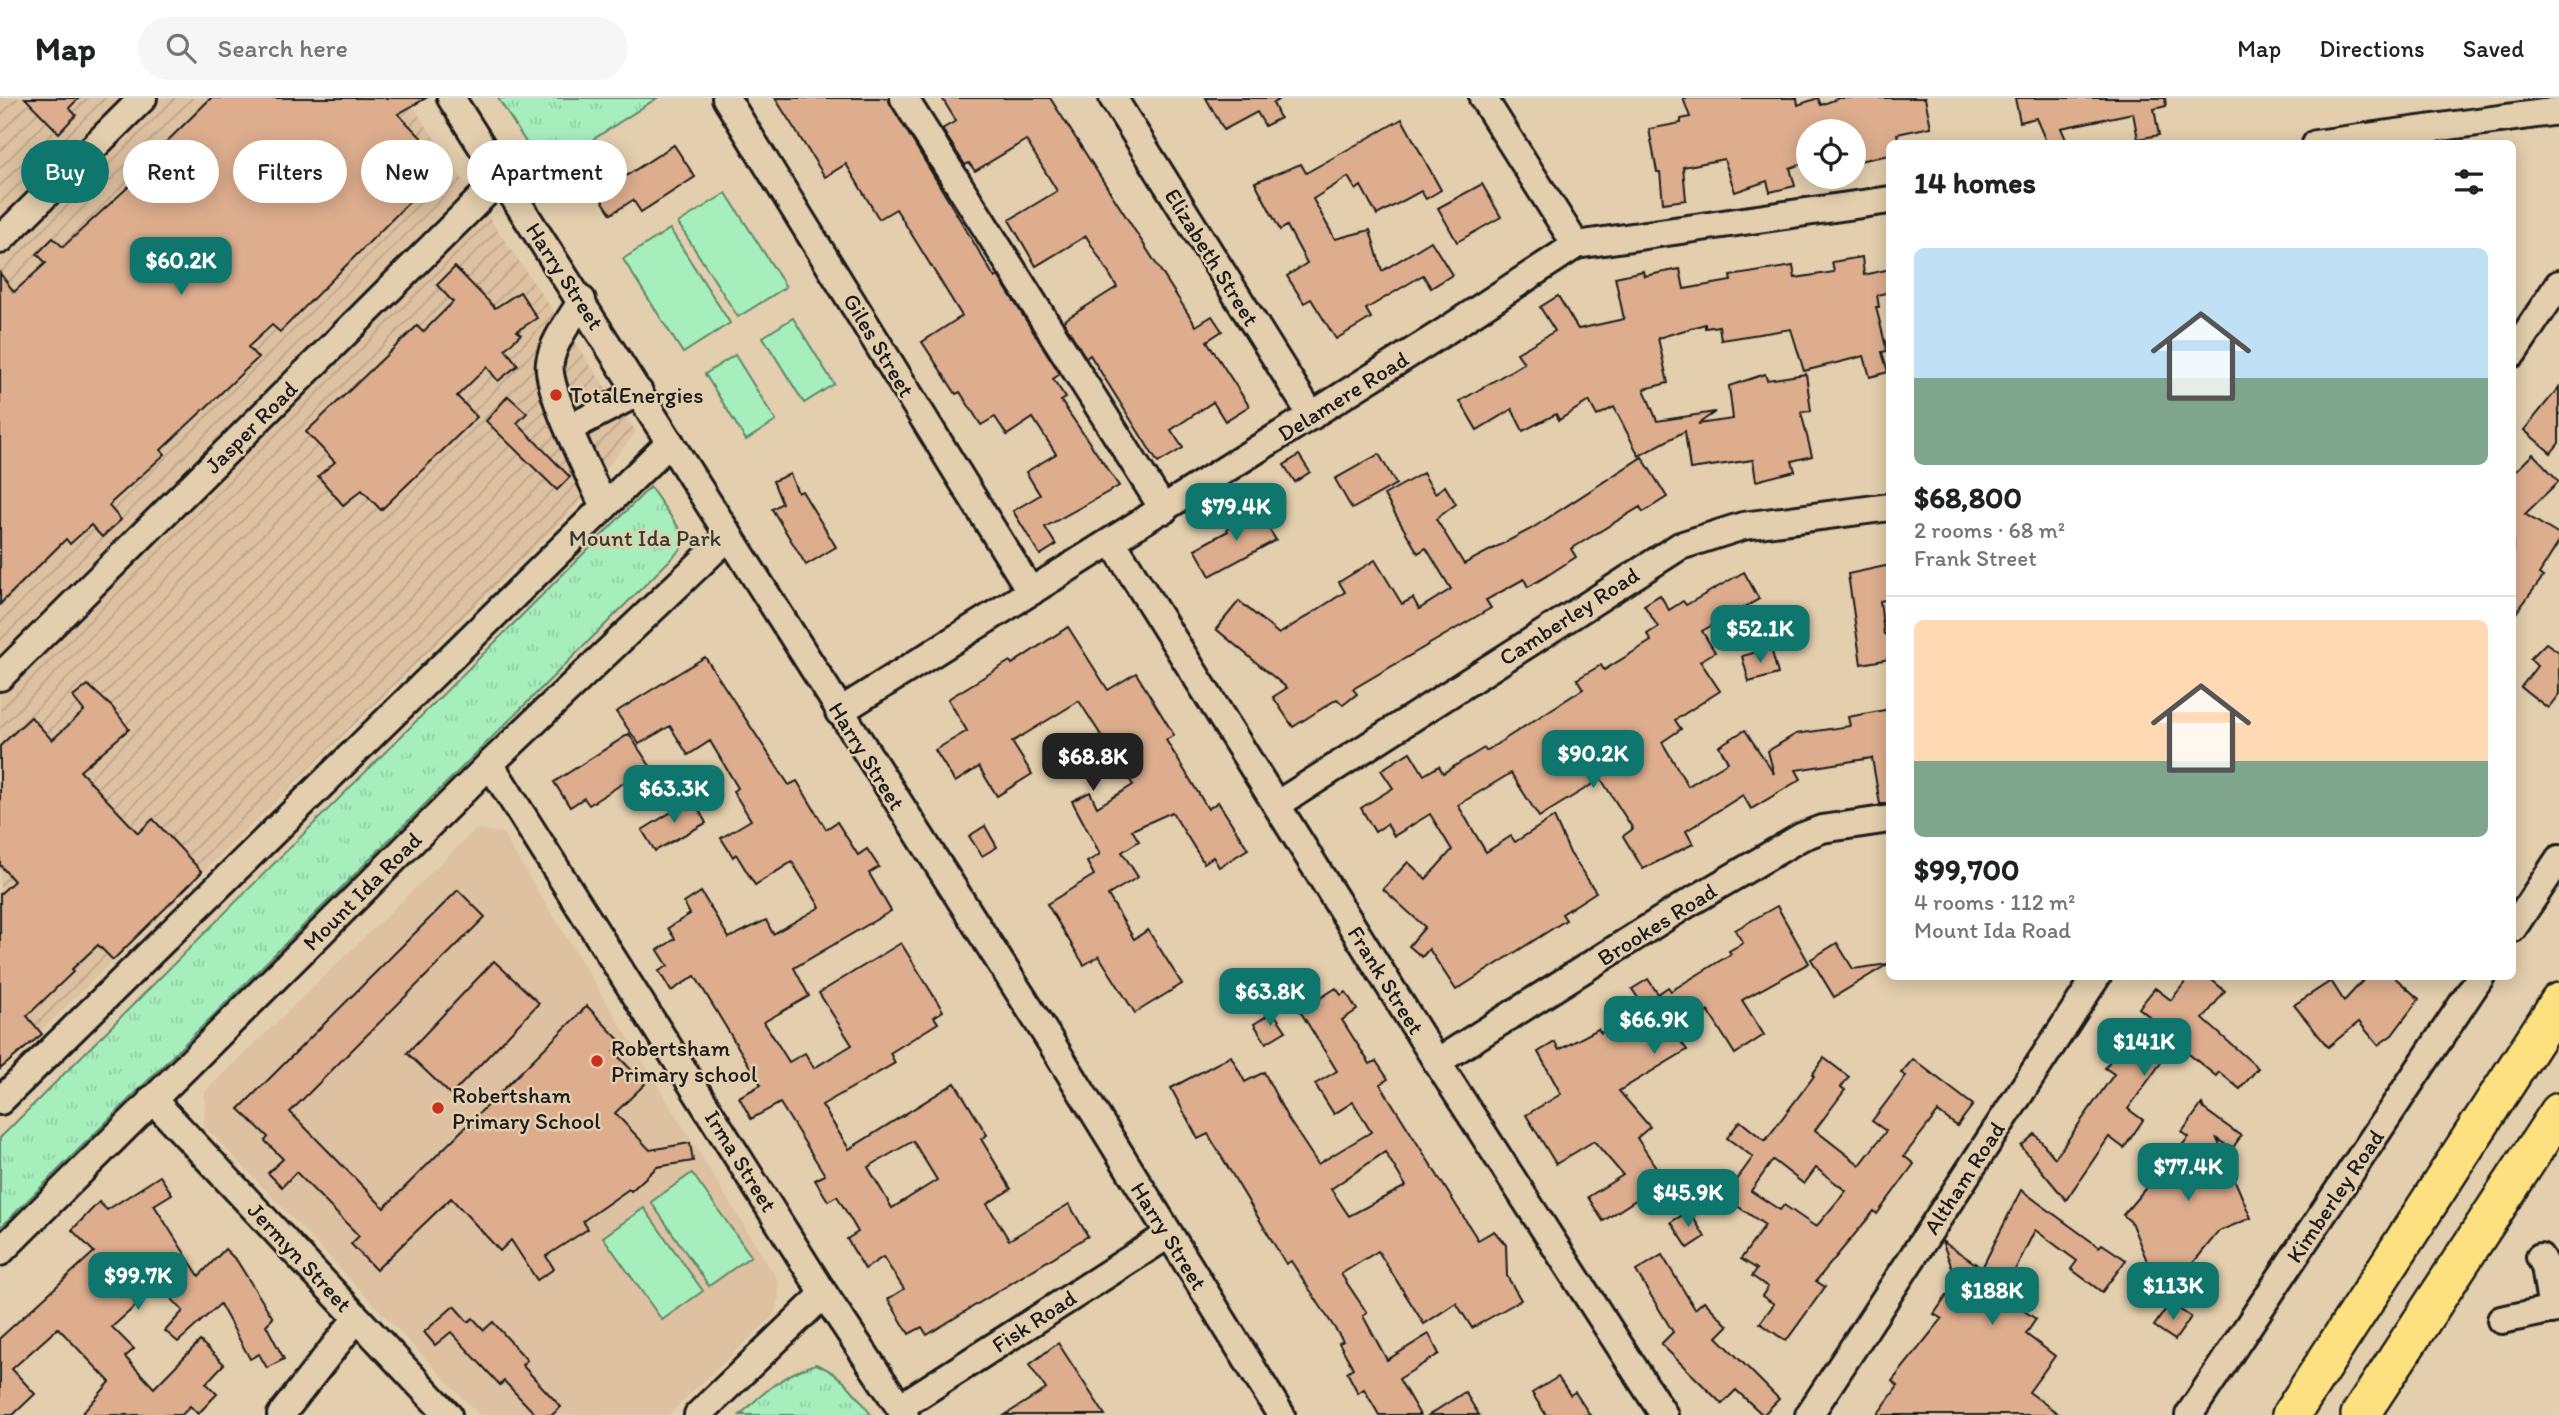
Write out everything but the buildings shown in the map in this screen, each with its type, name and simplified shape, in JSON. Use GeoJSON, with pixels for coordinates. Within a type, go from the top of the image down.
{"type":"FeatureCollection","features":[{"type":"Feature","properties":{"kind":"highway"},"geometry":{"type":"LineString","coordinates":[[2291,1415],[2559,1002]]}},
{"type":"Feature","properties":{"kind":"highway"},"geometry":{"type":"LineString","coordinates":[[2360,1415],[2559,1112]]}},
{"type":"Feature","properties":{"kind":"street"},"geometry":{"type":"LineString","coordinates":[[0,240],[143,98]]}},
{"type":"Feature","properties":{"kind":"street","name":"Harry Street"},"geometry":{"type":"LineString","coordinates":[[452,98],[478,140]]}},
{"type":"Feature","properties":{"kind":"street","name":"Giles Street"},"geometry":{"type":"LineString","coordinates":[[726,98],[1031,593]]}},
{"type":"Feature","properties":{"kind":"street"},"geometry":{"type":"LineString","coordinates":[[904,98],[1164,510]]}},
{"type":"Feature","properties":{"kind":"street","name":"Elizabeth Street"},"geometry":{"type":"LineString","coordinates":[[1113,98],[1312,416]]}},
{"type":"Feature","properties":{"kind":"street"},"geometry":{"type":"LineString","coordinates":[[1483,98],[1576,245]]}},
{"type":"Feature","properties":{"kind":"street"},"geometry":{"type":"LineString","coordinates":[[2345,140],[2559,111]]}},
{"type":"Feature","properties":{"kind":"street","name":"Delamere Road"},"geometry":{"type":"LineString","coordinates":[[839,712],[1164,510],[1576,245],[1886,201]]}},
{"type":"Feature","properties":{"kind":"street","name":"Jasper Road"},"geometry":{"type":"LineString","coordinates":[[0,677],[476,203]]}},
{"type":"Feature","properties":{"kind":"street","name":"Harry Street"},"geometry":{"type":"LineString","coordinates":[[518,203],[582,300],[839,712],[1047,1036],[1281,1415]]}},
{"type":"Feature","properties":{"kind":"street"},"geometry":{"type":"LineString","coordinates":[[2516,349],[2559,284]]}},
{"type":"Feature","properties":{"kind":"street"},"geometry":{"type":"LineString","coordinates":[[582,300],[554,348],[549,372],[554,396],[604,508]]}},
{"type":"Feature","properties":{"kind":"street"},"geometry":{"type":"LineString","coordinates":[[570,428],[639,392]]}},
{"type":"Feature","properties":{"kind":"street"},"geometry":{"type":"LineString","coordinates":[[0,1101],[670,442]]}},
{"type":"Feature","properties":{"kind":"street","name":"Camberley Road"},"geometry":{"type":"LineString","coordinates":[[1278,804],[1680,546],[1708,534],[1743,526],[1886,508]]}},
{"type":"Feature","properties":{"kind":"street","name":"Mount Ida Road"},"geometry":{"type":"LineString","coordinates":[[0,1252],[490,764],[729,536]]}},
{"type":"Feature","properties":{"kind":"street","name":"Frank Street"},"geometry":{"type":"LineString","coordinates":[[1113,542],[1437,1062],[1664,1415]]}},
{"type":"Feature","properties":{"kind":"street","name":"Irma Street"},"geometry":{"type":"LineString","coordinates":[[490,764],[824,1294],[902,1411]]}},
{"type":"Feature","properties":{"kind":"street","name":"Brookes Road"},"geometry":{"type":"LineString","coordinates":[[1437,1062],[1801,836],[1822,829],[1886,820]]}},
{"type":"Feature","properties":{"kind":"street"},"geometry":{"type":"LineString","coordinates":[[2516,924],[2559,859]]}},
{"type":"Feature","properties":{"kind":"street","name":"Altham Road"},"geometry":{"type":"LineString","coordinates":[[1809,1415],[2094,980]]}},
{"type":"Feature","properties":{"kind":"street","name":"Kimberley Road"},"geometry":{"type":"LineString","coordinates":[[2189,1415],[2478,980]]}},
{"type":"Feature","properties":{"kind":"street","name":"Jermyn Street"},"geometry":{"type":"LineString","coordinates":[[152,1100],[448,1415]]}},
{"type":"Feature","properties":{"kind":"street","name":"Fisk Road"},"geometry":{"type":"LineString","coordinates":[[902,1411],[1168,1235]]}},
{"type":"Feature","properties":{"kind":"street"},"geometry":{"type":"LineString","coordinates":[[2501,1320],[2556,1309],[2545,1266],[2548,1251]]}},
{"type":"Feature","properties":{"kind":"street"},"geometry":{"type":"LineString","coordinates":[[698,1415],[824,1294]]}},
{"type":"Feature","properties":{"kind":"street"},"geometry":{"type":"LineString","coordinates":[[281,1415],[356,1319]]}},
{"type":"Feature","properties":{"kind":"shaded area"},"geometry":{"type":"Polygon","coordinates":[[[0,98],[407,98],[436,140],[361,140],[361,203],[453,203],[453,165],[467,186],[467,203],[479,203],[636,432],[565,518],[0,1071],[0,98]]]}},
{"type":"Feature","properties":{"kind":"shaded area","name":"Robertsham Primary School"},"geometry":{"type":"Polygon","coordinates":[[[476,829],[502,833],[778,1281],[779,1299],[774,1315],[668,1415],[479,1415],[204,1125],[205,1092],[476,829]]]}},
{"type":"Feature","properties":{"kind":"green space"},"geometry":{"type":"Polygon","coordinates":[[[498,98],[657,98],[592,140],[524,140],[498,98]]]}},
{"type":"Feature","properties":{"kind":"green space"},"geometry":{"type":"Polygon","coordinates":[[[726,193],[786,287],[738,317],[678,223],[726,193]]]}},
{"type":"Feature","properties":{"kind":"green space"},"geometry":{"type":"Polygon","coordinates":[[[670,229],[730,323],[683,353],[623,259],[670,229]]]}},
{"type":"Feature","properties":{"kind":"green space"},"geometry":{"type":"Polygon","coordinates":[[[793,318],[834,384],[804,403],[763,337],[793,318]]]}},
{"type":"Feature","properties":{"kind":"green space"},"geometry":{"type":"Polygon","coordinates":[[[735,355],[776,421],[746,440],[705,374],[735,355]]]}},
{"type":"Feature","properties":{"kind":"green space","name":"Mount Ida Park"},"geometry":{"type":"Polygon","coordinates":[[[650,487],[686,538],[681,549],[0,1228],[0,1138],[650,487]]]}},
{"type":"Feature","properties":{"kind":"green space"},"geometry":{"type":"Polygon","coordinates":[[[692,1173],[751,1256],[709,1286],[651,1202],[692,1173]]]}},
{"type":"Feature","properties":{"kind":"green space"},"geometry":{"type":"Polygon","coordinates":[[[644,1208],[703,1291],[662,1320],[603,1237],[644,1208]]]}},
{"type":"Feature","properties":{"kind":"green space"},"geometry":{"type":"Polygon","coordinates":[[[816,1364],[847,1385],[871,1415],[740,1415],[784,1378],[816,1364]]]}},
{"type":"Feature","properties":{"kind":"place","name":"TotalEnergies"},"geometry":{"type":"Point","coordinates":[556,395]}},
{"type":"Feature","properties":{"kind":"place","name":"Robertsham Primary school"},"geometry":{"type":"Point","coordinates":[597,1061]}},
{"type":"Feature","properties":{"kind":"place","name":"Robertsham Primary School"},"geometry":{"type":"Point","coordinates":[438,1108]}}]}
